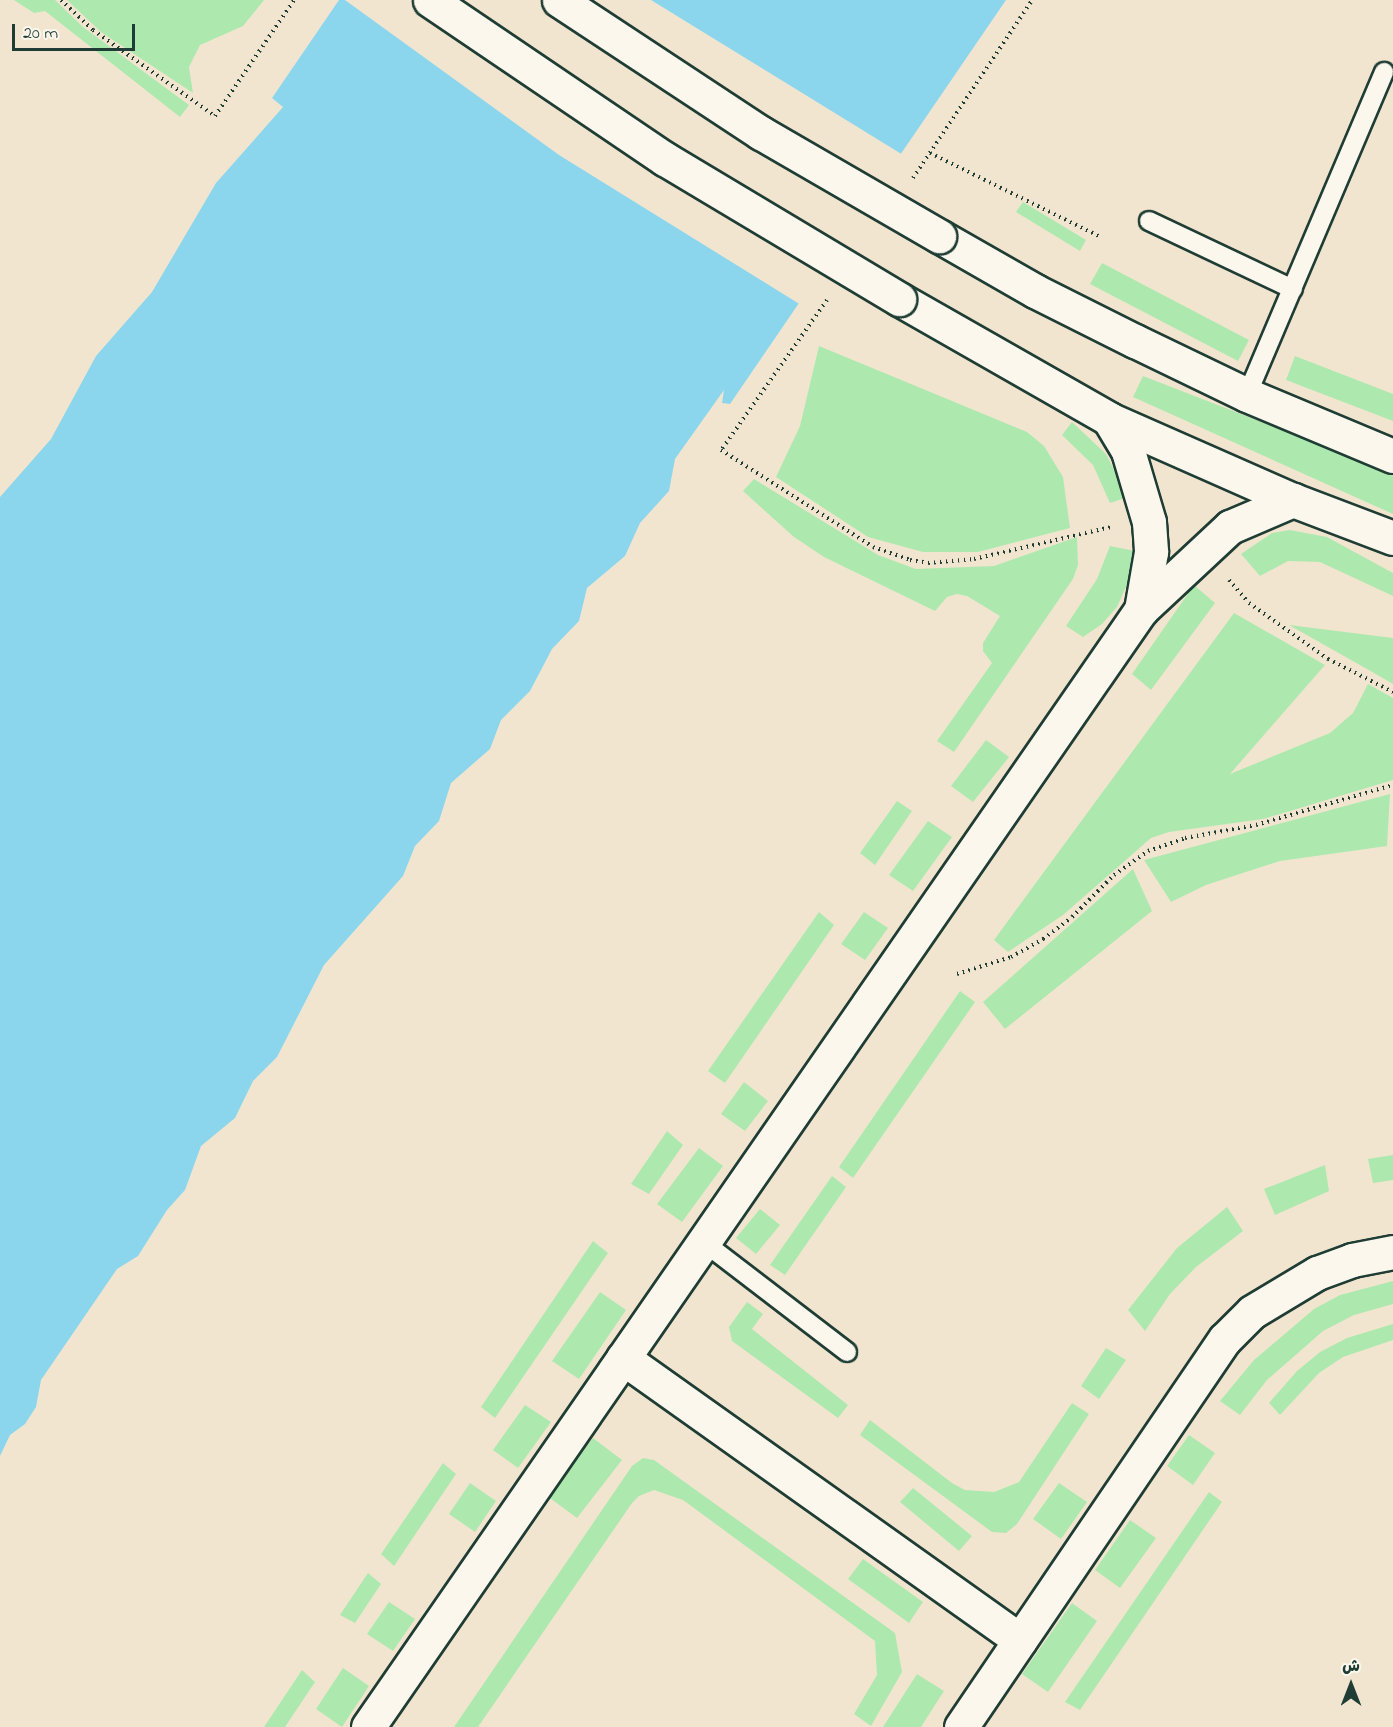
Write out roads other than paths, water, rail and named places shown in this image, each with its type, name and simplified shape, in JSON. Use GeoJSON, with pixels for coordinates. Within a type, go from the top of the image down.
{"type":"FeatureCollection","features":[{"type":"Feature","properties":{"kind":"street"},"geometry":{"type":"LineString","coordinates":[[430,0],[665,159],[899,299],[1109,419],[1293,500],[1393,538]]}},
{"type":"Feature","properties":{"kind":"street"},"geometry":{"type":"LineString","coordinates":[[559,0],[761,133],[1035,291],[1247,395],[1393,456]]}},
{"type":"Feature","properties":{"kind":"street"},"geometry":{"type":"LineString","coordinates":[[1109,419],[1128,451],[1149,522],[1151,552],[1141,610]]}},
{"type":"Feature","properties":{"kind":"street"},"geometry":{"type":"LineString","coordinates":[[368,1727],[1141,610],[1202,549],[1230,527],[1293,500]]}},
{"type":"Feature","properties":{"kind":"street"},"geometry":{"type":"LineString","coordinates":[[961,1727],[1225,1339],[1252,1312],[1309,1277],[1352,1260],[1393,1252]]}},
{"type":"Feature","properties":{"kind":"street"},"geometry":{"type":"LineString","coordinates":[[623,1358],[1020,1640]]}},
{"type":"Feature","properties":{"kind":"lane"},"geometry":{"type":"LineString","coordinates":[[1247,395],[1384,72]]}},
{"type":"Feature","properties":{"kind":"lane"},"geometry":{"type":"LineString","coordinates":[[1149,220],[1293,289]]}},
{"type":"Feature","properties":{"kind":"lane"},"geometry":{"type":"LineString","coordinates":[[705,1243],[847,1352]]}},
{"type":"Feature","properties":{"kind":"water"},"geometry":{"type":"Polygon","coordinates":[[[339,0],[1006,0],[730,404],[722,403],[724,390],[675,459],[669,491],[640,523],[625,556],[587,588],[579,621],[552,649],[530,691],[501,720],[490,749],[451,783],[439,821],[415,846],[403,876],[324,965],[277,1057],[253,1081],[235,1118],[201,1146],[185,1190],[167,1210],[138,1256],[117,1269],[41,1380],[36,1407],[25,1424],[10,1435],[0,1456],[0,497],[51,439],[96,356],[152,292],[216,183],[283,107],[272,98],[339,0]]]}}]}
